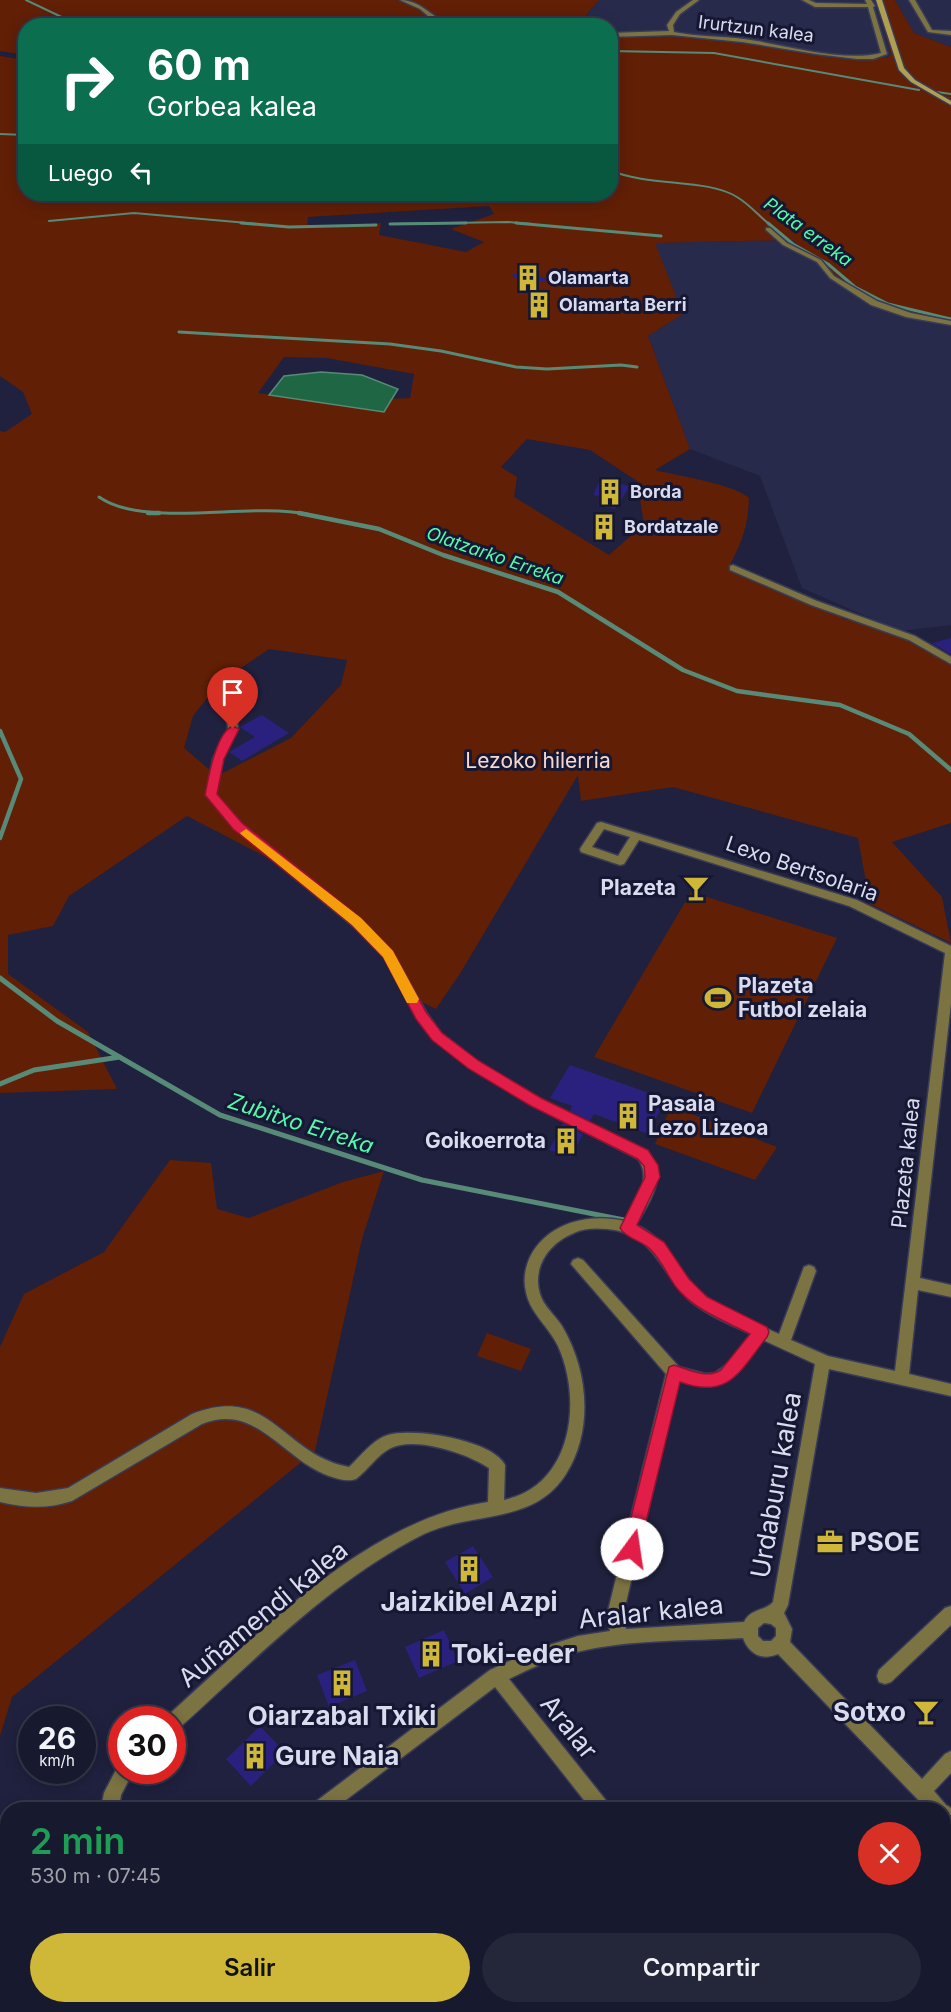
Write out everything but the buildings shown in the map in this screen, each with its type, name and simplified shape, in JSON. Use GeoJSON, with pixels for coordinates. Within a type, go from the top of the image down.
{"type":"FeatureCollection","features":[{"type":"Feature","properties":{"kind":"main road"},"geometry":{"type":"LineString","coordinates":[[879,0],[901,69],[913,81],[951,103]]}},
{"type":"Feature","properties":{"kind":"street"},"geometry":{"type":"LineString","coordinates":[[403,0],[422,8],[433,18]]}},
{"type":"Feature","properties":{"kind":"street","name":"Irurtzun kalea"},"geometry":{"type":"LineString","coordinates":[[696,0],[678,13],[670,25],[672,33],[741,39],[838,55],[882,56],[884,54],[870,3]]}},
{"type":"Feature","properties":{"kind":"street"},"geometry":{"type":"LineString","coordinates":[[805,0],[815,5],[870,3]]}},
{"type":"Feature","properties":{"kind":"street"},"geometry":{"type":"LineString","coordinates":[[912,0],[930,31],[951,33]]}},
{"type":"Feature","properties":{"kind":"street"},"geometry":{"type":"LineString","coordinates":[[618,35],[672,33]]}},
{"type":"Feature","properties":{"kind":"street"},"geometry":{"type":"LineString","coordinates":[[768,229],[785,244],[819,261],[832,277],[874,303],[909,315],[951,323]]}},
{"type":"Feature","properties":{"kind":"street"},"geometry":{"type":"LineString","coordinates":[[734,568],[814,603],[912,638],[951,662]]}},
{"type":"Feature","properties":{"kind":"street"},"geometry":{"type":"LineString","coordinates":[[218,694],[232,720],[233,729],[218,759],[211,795],[238,826],[356,922],[388,954],[421,1015],[437,1036],[474,1065],[536,1102],[643,1155],[651,1165],[653,1177],[628,1228]]}},
{"type":"Feature","properties":{"kind":"street","name":"Lexo Bertsolaria"},"geometry":{"type":"LineString","coordinates":[[636,836],[853,903],[951,951]]}},
{"type":"Feature","properties":{"kind":"street","name":"Plazeta kalea"},"geometry":{"type":"LineString","coordinates":[[901,1378],[914,1283],[951,951]]}},
{"type":"Feature","properties":{"kind":"street","name":"Auñamendi kalea"},"geometry":{"type":"LineString","coordinates":[[186,1712],[314,1598],[397,1540],[438,1520],[520,1504],[534,1497],[550,1483],[569,1453],[577,1403],[574,1372],[569,1358],[555,1328],[538,1305],[531,1282],[536,1260],[550,1241],[572,1228],[597,1223],[628,1228],[648,1238],[658,1246],[683,1284],[701,1302],[822,1360],[951,1390]]}},
{"type":"Feature","properties":{"kind":"street"},"geometry":{"type":"LineString","coordinates":[[578,1264],[674,1372],[708,1382],[718,1380],[727,1375],[761,1332]]}},
{"type":"Feature","properties":{"kind":"street"},"geometry":{"type":"LineString","coordinates":[[783,1342],[809,1271]]}},
{"type":"Feature","properties":{"kind":"street"},"geometry":{"type":"LineString","coordinates":[[914,1283],[951,1291]]}},
{"type":"Feature","properties":{"kind":"street","name":"Urdaburu kalea"},"geometry":{"type":"LineString","coordinates":[[771,1616],[780,1605],[822,1360]]}},
{"type":"Feature","properties":{"kind":"street"},"geometry":{"type":"LineString","coordinates":[[619,1637],[615,1615],[674,1372]]}},
{"type":"Feature","properties":{"kind":"street"},"geometry":{"type":"LineString","coordinates":[[0,1495],[38,1501],[55,1500],[72,1494],[197,1419],[230,1411],[240,1412],[260,1420],[311,1462],[333,1472],[351,1474],[366,1464],[374,1452],[389,1442],[406,1438],[457,1446],[486,1456],[497,1465],[496,1508]]}},
{"type":"Feature","properties":{"kind":"street"},"geometry":{"type":"LineString","coordinates":[[885,1676],[951,1614]]}},
{"type":"Feature","properties":{"kind":"street"},"geometry":{"type":"LineString","coordinates":[[771,1616],[784,1628],[784,1640],[770,1649],[758,1645],[749,1630],[750,1624],[756,1617],[771,1616]]}},
{"type":"Feature","properties":{"kind":"street","name":"Aralar kalea"},"geometry":{"type":"LineString","coordinates":[[329,1802],[496,1676],[547,1653],[619,1637],[749,1630]]}},
{"type":"Feature","properties":{"kind":"street"},"geometry":{"type":"LineString","coordinates":[[780,1644],[932,1802]]}},
{"type":"Feature","properties":{"kind":"street","name":"Aralar"},"geometry":{"type":"LineString","coordinates":[[496,1676],[596,1802]]}},
{"type":"Feature","properties":{"kind":"street"},"geometry":{"type":"LineString","coordinates":[[922,1791],[951,1760]]}},
{"type":"Feature","properties":{"kind":"street"},"geometry":{"type":"LineString","coordinates":[[111,1802],[118,1784]]}},
{"type":"Feature","properties":{"kind":"shaded area"},"geometry":{"type":"Polygon","coordinates":[[[599,0],[876,0],[891,54],[887,58],[845,58],[742,41],[618,32],[618,18],[584,18],[599,0]]]}},
{"type":"Feature","properties":{"kind":"shaded area"},"geometry":{"type":"Polygon","coordinates":[[[895,0],[951,0],[951,47],[914,33],[895,0]]]}},
{"type":"Feature","properties":{"kind":"shaded area"},"geometry":{"type":"Polygon","coordinates":[[[792,240],[845,283],[912,313],[951,320],[951,625],[900,631],[802,588],[760,476],[690,449],[648,336],[683,314],[654,243],[792,240]]]}},
{"type":"Feature","properties":{"kind":"shaded area"},"geometry":{"type":"Polygon","coordinates":[[[321,372],[362,375],[398,389],[384,412],[269,395],[284,376],[321,372]]]}},
{"type":"Feature","properties":{"kind":"green space"},"geometry":{"type":"Polygon","coordinates":[[[0,0],[599,0],[584,18],[18,18],[18,54],[0,51],[0,0]]]}},
{"type":"Feature","properties":{"kind":"green space","name":"Lezoko hilerria"},"geometry":{"type":"Polygon","coordinates":[[[876,0],[895,0],[914,33],[951,47],[951,320],[912,313],[845,283],[792,240],[655,243],[683,314],[648,336],[690,449],[655,470],[719,485],[742,493],[749,498],[744,534],[729,567],[842,615],[843,619],[864,623],[907,638],[951,664],[951,823],[892,842],[942,897],[951,943],[870,904],[858,838],[673,787],[581,801],[578,775],[461,972],[436,1009],[419,1001],[385,957],[293,871],[187,816],[69,896],[53,926],[8,935],[8,974],[88,1032],[117,1089],[0,1093],[0,431],[5,432],[32,414],[23,392],[0,376],[0,56],[18,59],[18,201],[618,201],[618,32],[742,41],[845,58],[887,58],[891,54],[876,0]],[[489,206],[308,217],[307,228],[381,223],[379,235],[466,252],[484,242],[451,229],[494,214],[489,206]],[[284,357],[258,393],[320,402],[410,398],[414,374],[327,358],[284,357]],[[527,439],[501,467],[517,477],[514,497],[609,555],[644,524],[637,481],[590,450],[527,439]],[[269,649],[219,683],[193,716],[184,748],[217,776],[291,738],[341,685],[347,660],[269,649]]]}},
{"type":"Feature","properties":{"kind":"green space","name":"Plazeta Futbol zelaia"},"geometry":{"type":"Polygon","coordinates":[[[691,892],[837,938],[752,1113],[594,1057],[691,892]]]}},
{"type":"Feature","properties":{"kind":"green space"},"geometry":{"type":"Polygon","coordinates":[[[671,1106],[777,1147],[755,1180],[655,1144],[671,1106]]]}},
{"type":"Feature","properties":{"kind":"green space"},"geometry":{"type":"Polygon","coordinates":[[[170,1160],[211,1163],[217,1209],[249,1218],[343,1182],[384,1171],[362,1239],[315,1451],[12,1697],[0,1736],[0,1347],[24,1294],[104,1252],[170,1160]]]}},
{"type":"Feature","properties":{"kind":"green space"},"geometry":{"type":"Polygon","coordinates":[[[487,1333],[531,1349],[521,1371],[477,1356],[487,1333]]]}},
{"type":"Feature","properties":{"kind":"waterway","name":"Plata erreka"},"geometry":{"type":"LineString","coordinates":[[26,0],[64,18]]}},
{"type":"Feature","properties":{"kind":"waterway"},"geometry":{"type":"LineString","coordinates":[[618,51],[714,53],[919,90]]}},
{"type":"Feature","properties":{"kind":"waterway"},"geometry":{"type":"LineString","coordinates":[[937,92],[951,94]]}},
{"type":"Feature","properties":{"kind":"waterway"},"geometry":{"type":"LineString","coordinates":[[0,134],[18,135]]}},
{"type":"Feature","properties":{"kind":"waterway","name":"Plata erreka"},"geometry":{"type":"LineString","coordinates":[[618,173],[641,179],[710,187],[724,191],[737,197],[769,224]]}},
{"type":"Feature","properties":{"kind":"waterway"},"geometry":{"type":"LineString","coordinates":[[49,221],[134,213],[258,224]]}},
{"type":"Feature","properties":{"kind":"waterway"},"geometry":{"type":"LineString","coordinates":[[466,223],[390,224],[508,222],[532,224]]}},
{"type":"Feature","properties":{"kind":"waterway"},"geometry":{"type":"LineString","coordinates":[[241,223],[289,227],[376,225]]}},
{"type":"Feature","properties":{"kind":"waterway"},"geometry":{"type":"LineString","coordinates":[[516,223],[661,236]]}},
{"type":"Feature","properties":{"kind":"waterway","name":"Plata erreka"},"geometry":{"type":"LineString","coordinates":[[768,223],[793,244],[828,264],[855,287],[888,304],[951,319]]}},
{"type":"Feature","properties":{"kind":"waterway"},"geometry":{"type":"LineString","coordinates":[[179,332],[390,344],[441,351],[516,367],[547,369],[621,365],[637,367]]}},
{"type":"Feature","properties":{"kind":"waterway","name":"Olatzarko Erreka"},"geometry":{"type":"LineString","coordinates":[[99,497],[119,506],[143,511],[299,513]]}},
{"type":"Feature","properties":{"kind":"waterway","name":"Olatzarko Erreka"},"geometry":{"type":"LineString","coordinates":[[148,513],[159,513]]}},
{"type":"Feature","properties":{"kind":"waterway","name":"Olatzarko Erreka"},"geometry":{"type":"LineString","coordinates":[[299,513],[307,514]]}},
{"type":"Feature","properties":{"kind":"waterway","name":"Olatzarko Erreka"},"geometry":{"type":"LineString","coordinates":[[299,513],[379,529],[443,555],[558,592],[683,670],[737,691],[840,705],[909,734],[951,770]]}},
{"type":"Feature","properties":{"kind":"waterway"},"geometry":{"type":"LineString","coordinates":[[0,731],[21,779],[0,838]]}},
{"type":"Feature","properties":{"kind":"waterway","name":"Zubitxo Erreka"},"geometry":{"type":"LineString","coordinates":[[0,978],[57,1021],[120,1057]]}},
{"type":"Feature","properties":{"kind":"waterway"},"geometry":{"type":"LineString","coordinates":[[0,1084],[34,1070],[120,1057]]}},
{"type":"Feature","properties":{"kind":"waterway","name":"Zubitxo Erreka"},"geometry":{"type":"LineString","coordinates":[[120,1057],[220,1115],[422,1180],[624,1220]]}},
{"type":"Feature","properties":{"kind":"slow traffic"},"geometry":{"type":"LineString","coordinates":[[246,833],[356,922],[388,954],[412,999]]}},
{"type":"Feature","properties":{"kind":"place","name":"Olamarta"},"geometry":{"type":"Point","coordinates":[528,278]}},
{"type":"Feature","properties":{"kind":"place","name":"Olamarta Berri"},"geometry":{"type":"Point","coordinates":[539,305]}},
{"type":"Feature","properties":{"kind":"place","name":"Borda"},"geometry":{"type":"Point","coordinates":[610,492]}},
{"type":"Feature","properties":{"kind":"place","name":"Bordatzale"},"geometry":{"type":"Point","coordinates":[604,527]}},
{"type":"Feature","properties":{"kind":"place","name":"Plazeta"},"geometry":{"type":"Point","coordinates":[696,888]}},
{"type":"Feature","properties":{"kind":"place","name":"Plazeta Futbol zelaia"},"geometry":{"type":"Point","coordinates":[718,998]}},
{"type":"Feature","properties":{"kind":"place","name":"Pasaia Lezo Lizeoa"},"geometry":{"type":"Point","coordinates":[628,1116]}},
{"type":"Feature","properties":{"kind":"place","name":"Goikoerrota"},"geometry":{"type":"Point","coordinates":[566,1141]}},
{"type":"Feature","properties":{"kind":"place","name":"PSOE"},"geometry":{"type":"Point","coordinates":[830,1542]}},
{"type":"Feature","properties":{"kind":"place","name":"Jaizkibel Azpi"},"geometry":{"type":"Point","coordinates":[469,1569]}},
{"type":"Feature","properties":{"kind":"place","name":"Toki-eder"},"geometry":{"type":"Point","coordinates":[431,1654]}},
{"type":"Feature","properties":{"kind":"place","name":"Oiarzabal Txiki"},"geometry":{"type":"Point","coordinates":[342,1683]}},
{"type":"Feature","properties":{"kind":"place","name":"Sotxo"},"geometry":{"type":"Point","coordinates":[926,1712]}},
{"type":"Feature","properties":{"kind":"place","name":"Gure Naia"},"geometry":{"type":"Point","coordinates":[255,1756]}},
{"type":"Feature","properties":{"kind":"route"},"geometry":{"type":"LineString","coordinates":[[233,729],[218,759],[211,795],[238,826],[356,922],[388,954],[421,1015],[437,1036],[474,1065],[536,1102],[643,1155],[651,1165],[653,1177],[628,1228],[648,1238],[664,1252],[683,1284],[701,1302],[761,1332],[727,1375],[718,1380],[708,1382],[674,1372],[632,1549]]}}]}
